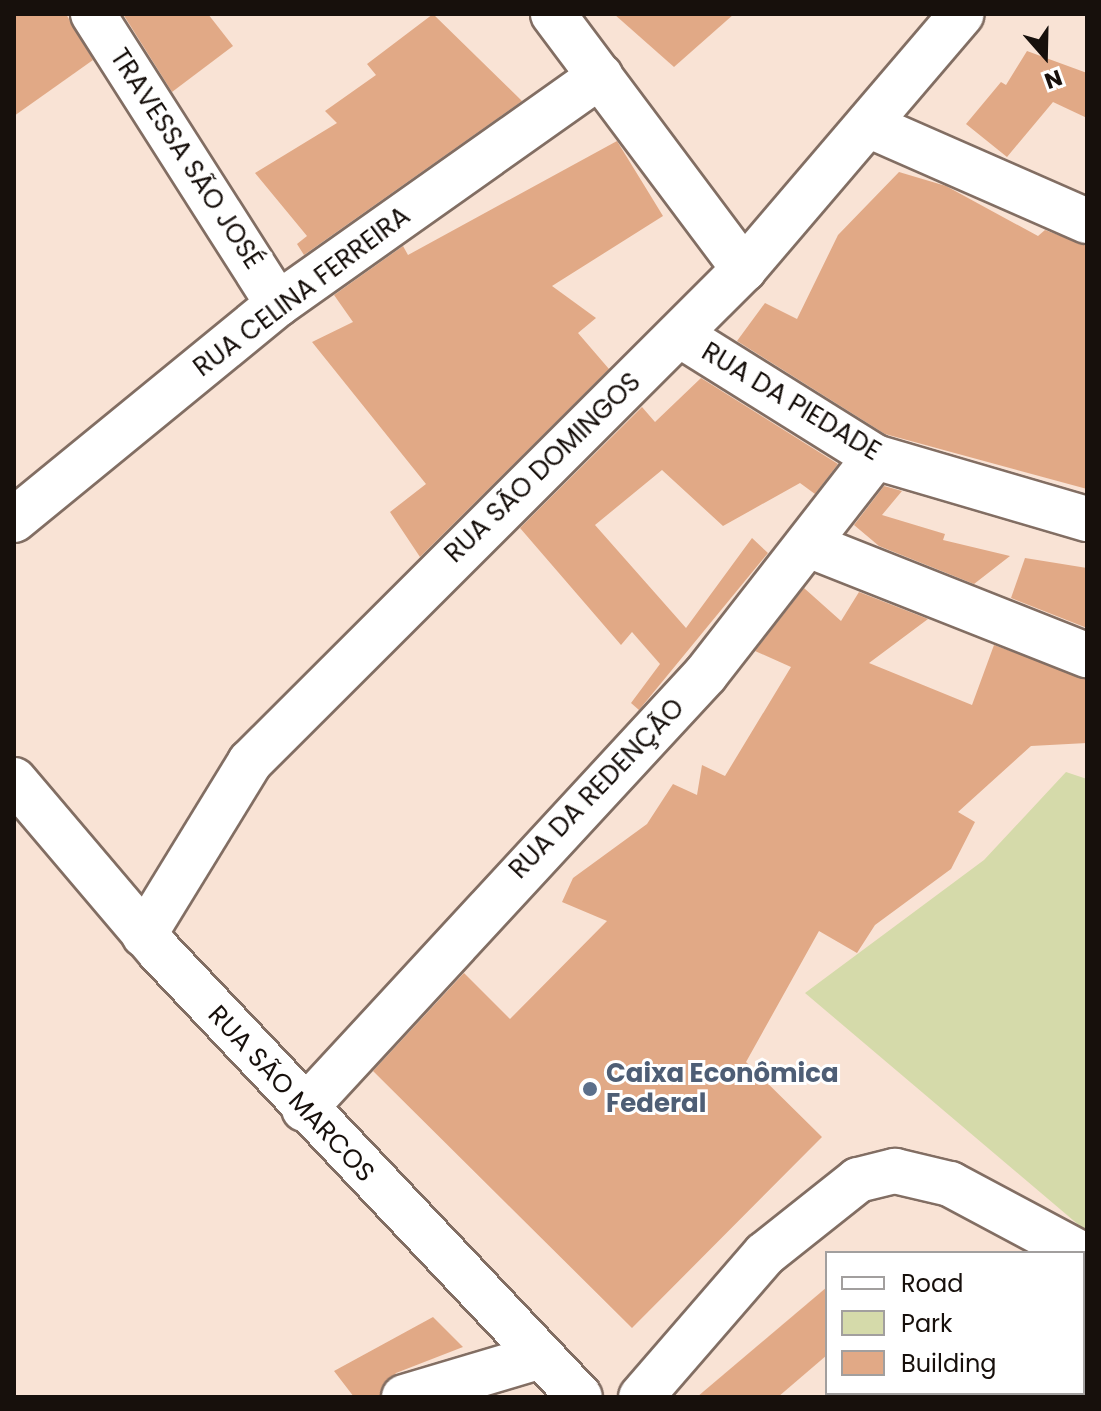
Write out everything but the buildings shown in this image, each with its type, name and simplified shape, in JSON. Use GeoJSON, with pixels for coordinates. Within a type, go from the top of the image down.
{"type":"FeatureCollection","features":[{"type":"Feature","properties":{"kind":"street","name":"TRAVESSA SÃO JOSÉ"},"geometry":{"type":"LineString","coordinates":[[93,14],[278,304]]}},
{"type":"Feature","properties":{"kind":"street"},"geometry":{"type":"LineString","coordinates":[[553,14],[744,269]]}},
{"type":"Feature","properties":{"kind":"street","name":"RUA SÃO DOMINGOS"},"geometry":{"type":"LineString","coordinates":[[144,935],[250,762],[744,269],[955,18]]}},
{"type":"Feature","properties":{"kind":"street","name":"RUA CELINA FERREIRA"},"geometry":{"type":"LineString","coordinates":[[14,520],[278,304],[600,76]]}},
{"type":"Feature","properties":{"kind":"street"},"geometry":{"type":"LineString","coordinates":[[868,125],[1087,221]]}},
{"type":"Feature","properties":{"kind":"street","name":"RUA DA PIEDADE"},"geometry":{"type":"LineString","coordinates":[[680,335],[875,457],[1087,519]]}},
{"type":"Feature","properties":{"kind":"street","name":"RUA DA REDENÇÃO"},"geometry":{"type":"LineString","coordinates":[[304,1109],[706,674],[811,546],[875,457]]}},
{"type":"Feature","properties":{"kind":"street"},"geometry":{"type":"LineString","coordinates":[[811,546],[1087,655]]}},
{"type":"Feature","properties":{"kind":"street","name":"RUA SÃO MARCOS"},"geometry":{"type":"LineString","coordinates":[[14,780],[144,935],[538,1357],[580,1397]]}},
{"type":"Feature","properties":{"kind":"street"},"geometry":{"type":"LineString","coordinates":[[641,1397],[765,1254],[858,1180],[895,1171],[950,1184],[1077,1251]]}},
{"type":"Feature","properties":{"kind":"street"},"geometry":{"type":"LineString","coordinates":[[404,1397],[538,1357]]}},
{"type":"Feature","properties":{"kind":"green space"},"geometry":{"type":"Polygon","coordinates":[[[1066,772],[1087,779],[1087,1232],[805,993],[984,860],[1066,772]]]}},
{"type":"Feature","properties":{"kind":"place","name":"Caixa Econômica Federal"},"geometry":{"type":"Point","coordinates":[590,1089]}}]}
